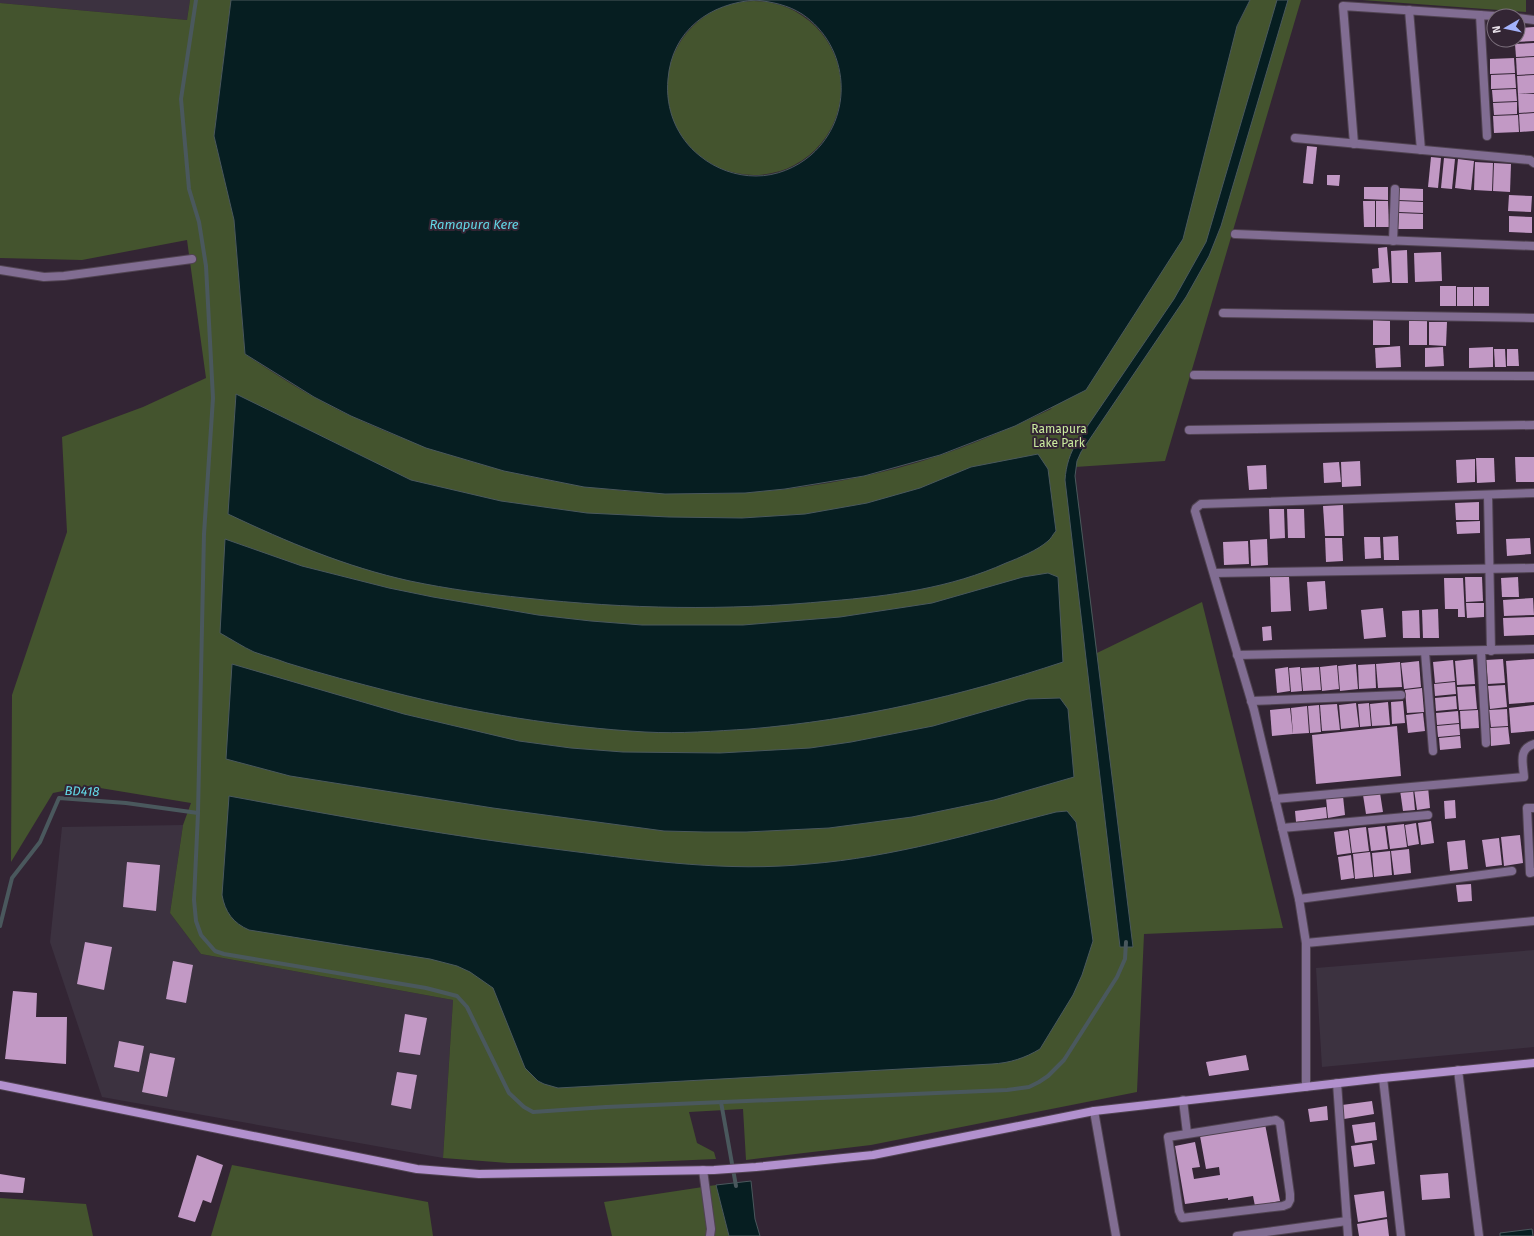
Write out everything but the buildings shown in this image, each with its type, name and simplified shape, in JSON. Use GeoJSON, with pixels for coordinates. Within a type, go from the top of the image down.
{"type":"FeatureCollection","features":[{"type":"Feature","properties":{"kind":"main road"},"geometry":{"type":"LineString","coordinates":[[0,1085],[417,1169],[479,1174],[714,1170],[873,1155],[1094,1111],[1337,1083],[1534,1063]]}},
{"type":"Feature","properties":{"kind":"street"},"geometry":{"type":"LineString","coordinates":[[1354,144],[1343,6],[1486,15]]}},
{"type":"Feature","properties":{"kind":"street"},"geometry":{"type":"LineString","coordinates":[[1409,10],[1421,150]]}},
{"type":"Feature","properties":{"kind":"street"},"geometry":{"type":"LineString","coordinates":[[1480,15],[1487,136]]}},
{"type":"Feature","properties":{"kind":"street"},"geometry":{"type":"LineString","coordinates":[[1296,138],[1530,160],[1534,163]]}},
{"type":"Feature","properties":{"kind":"street"},"geometry":{"type":"LineString","coordinates":[[1392,240],[1394,189]]}},
{"type":"Feature","properties":{"kind":"street"},"geometry":{"type":"LineString","coordinates":[[1236,234],[1534,246]]}},
{"type":"Feature","properties":{"kind":"street"},"geometry":{"type":"LineString","coordinates":[[0,270],[44,277],[64,276],[192,259]]}},
{"type":"Feature","properties":{"kind":"street"},"geometry":{"type":"LineString","coordinates":[[1222,313],[1534,318]]}},
{"type":"Feature","properties":{"kind":"street"},"geometry":{"type":"LineString","coordinates":[[1194,375],[1534,376]]}},
{"type":"Feature","properties":{"kind":"street"},"geometry":{"type":"LineString","coordinates":[[1189,430],[1534,425]]}},
{"type":"Feature","properties":{"kind":"street"},"geometry":{"type":"LineString","coordinates":[[1306,1087],[1306,943],[1299,899],[1251,701],[1195,511],[1196,508],[1201,504],[1534,494]]}},
{"type":"Feature","properties":{"kind":"street"},"geometry":{"type":"LineString","coordinates":[[1488,495],[1491,651]]}},
{"type":"Feature","properties":{"kind":"street"},"geometry":{"type":"LineString","coordinates":[[1214,573],[1534,568]]}},
{"type":"Feature","properties":{"kind":"street"},"geometry":{"type":"LineString","coordinates":[[1237,655],[1534,649]]}},
{"type":"Feature","properties":{"kind":"street"},"geometry":{"type":"LineString","coordinates":[[1482,651],[1486,743]]}},
{"type":"Feature","properties":{"kind":"street"},"geometry":{"type":"LineString","coordinates":[[1425,652],[1433,751]]}},
{"type":"Feature","properties":{"kind":"street"},"geometry":{"type":"LineString","coordinates":[[1251,701],[1401,695]]}},
{"type":"Feature","properties":{"kind":"street"},"geometry":{"type":"LineString","coordinates":[[1275,799],[1524,776],[1522,755],[1524,749],[1529,745],[1534,744]]}},
{"type":"Feature","properties":{"kind":"street"},"geometry":{"type":"LineString","coordinates":[[1534,808],[1527,808],[1530,872],[1534,872]]}},
{"type":"Feature","properties":{"kind":"street"},"geometry":{"type":"LineString","coordinates":[[1282,828],[1428,815]]}},
{"type":"Feature","properties":{"kind":"street"},"geometry":{"type":"LineString","coordinates":[[1299,899],[1512,871]]}},
{"type":"Feature","properties":{"kind":"street"},"geometry":{"type":"LineString","coordinates":[[1306,943],[1534,921]]}},
{"type":"Feature","properties":{"kind":"street"},"geometry":{"type":"LineString","coordinates":[[1458,1070],[1479,1236]]}},
{"type":"Feature","properties":{"kind":"street"},"geometry":{"type":"LineString","coordinates":[[1383,1078],[1401,1236]]}},
{"type":"Feature","properties":{"kind":"street"},"geometry":{"type":"LineString","coordinates":[[1337,1083],[1348,1236]]}},
{"type":"Feature","properties":{"kind":"street"},"geometry":{"type":"LineString","coordinates":[[1183,1100],[1186,1133]]}},
{"type":"Feature","properties":{"kind":"street"},"geometry":{"type":"LineString","coordinates":[[1094,1111],[1116,1236]]}},
{"type":"Feature","properties":{"kind":"street"},"geometry":{"type":"LineString","coordinates":[[1278,1121],[1280,1123],[1290,1194],[1288,1204],[1276,1207],[1182,1218],[1179,1211],[1168,1139],[1169,1136],[1186,1133],[1278,1121]]}},
{"type":"Feature","properties":{"kind":"street"},"geometry":{"type":"LineString","coordinates":[[703,1170],[711,1229],[710,1236]]}},
{"type":"Feature","properties":{"kind":"street"},"geometry":{"type":"LineString","coordinates":[[1236,1236],[1347,1221]]}},
{"type":"Feature","properties":{"kind":"shaded area"},"geometry":{"type":"Polygon","coordinates":[[[0,0],[190,0],[187,20],[0,3],[0,0]]]}},
{"type":"Feature","properties":{"kind":"shaded area"},"geometry":{"type":"Polygon","coordinates":[[[183,825],[170,913],[201,954],[453,1000],[443,1158],[102,1097],[50,942],[62,827],[183,825]]]}},
{"type":"Feature","properties":{"kind":"shaded area"},"geometry":{"type":"Polygon","coordinates":[[[1534,950],[1534,1047],[1322,1067],[1316,968],[1534,950]]]}},
{"type":"Feature","properties":{"kind":"green space","name":"Ramapura Lake Park"},"geometry":{"type":"Polygon","coordinates":[[[190,0],[231,0],[214,136],[234,220],[245,354],[297,387],[351,416],[421,445],[494,468],[568,483],[643,492],[718,494],[793,488],[868,475],[955,450],[997,434],[1051,409],[1250,0],[1301,0],[1165,461],[1075,467],[1097,653],[1202,602],[1283,928],[1144,934],[1137,1092],[871,1145],[746,1160],[743,1109],[689,1112],[697,1143],[714,1152],[716,1159],[625,1163],[508,1163],[443,1158],[453,1000],[201,954],[170,913],[183,825],[191,803],[88,786],[53,793],[11,862],[12,695],[67,532],[62,437],[143,407],[206,378],[187,240],[82,260],[0,258],[0,3],[187,20],[190,0]]]}},
{"type":"Feature","properties":{"kind":"green space"},"geometry":{"type":"Polygon","coordinates":[[[1362,0],[1526,0],[1526,8],[1486,9],[1362,0]]]}},
{"type":"Feature","properties":{"kind":"green space"},"geometry":{"type":"Polygon","coordinates":[[[763,1],[787,7],[803,15],[816,26],[827,39],[835,55],[840,71],[840,105],[835,121],[827,137],[816,150],[803,161],[779,172],[763,175],[745,175],[729,172],[705,161],[692,150],[681,137],[673,121],[668,105],[667,79],[670,63],[681,39],[692,26],[705,15],[721,7],[737,2],[763,1]]]}},
{"type":"Feature","properties":{"kind":"green space"},"geometry":{"type":"Polygon","coordinates":[[[232,1165],[428,1202],[433,1236],[211,1236],[232,1165]]]}},
{"type":"Feature","properties":{"kind":"green space"},"geometry":{"type":"Polygon","coordinates":[[[716,1185],[729,1236],[612,1236],[604,1202],[716,1185]]]}},
{"type":"Feature","properties":{"kind":"green space"},"geometry":{"type":"Polygon","coordinates":[[[0,1198],[86,1204],[93,1236],[0,1236],[0,1198]]]}},
{"type":"Feature","properties":{"kind":"water","name":"Ramapura Kere"},"geometry":{"type":"Polygon","coordinates":[[[231,0],[756,0],[1250,0],[1237,26],[1183,239],[1086,390],[1015,426],[940,455],[864,476],[785,489],[745,493],[665,494],[584,487],[504,471],[426,448],[351,416],[314,397],[245,354],[234,220],[214,136],[231,0]],[[756,0],[739,2],[709,13],[696,22],[685,33],[677,46],[671,62],[668,79],[668,101],[674,122],[679,132],[692,149],[706,161],[726,171],[741,175],[763,176],[778,173],[799,164],[811,155],[825,139],[835,121],[840,102],[841,82],[838,63],[830,44],[818,28],[802,14],[791,8],[780,4],[756,0]]]}},
{"type":"Feature","properties":{"kind":"water"},"geometry":{"type":"Polygon","coordinates":[[[1277,0],[1288,0],[1221,226],[1209,256],[1186,297],[1081,452],[1077,461],[1075,476],[1133,947],[1120,947],[1065,480],[1066,469],[1078,440],[1174,299],[1206,242],[1277,0]]]}},
{"type":"Feature","properties":{"kind":"water"},"geometry":{"type":"Polygon","coordinates":[[[236,394],[411,480],[501,501],[587,513],[669,517],[742,518],[805,514],[867,503],[920,488],[971,467],[1038,454],[1048,469],[1056,531],[1049,540],[1034,551],[985,572],[964,579],[920,590],[830,601],[715,607],[602,605],[481,593],[439,586],[410,581],[363,569],[317,553],[228,514],[236,394]]]}},
{"type":"Feature","properties":{"kind":"water"},"geometry":{"type":"Polygon","coordinates":[[[225,539],[302,566],[389,588],[538,615],[642,625],[743,625],[840,617],[932,603],[1023,577],[1048,573],[1058,577],[1063,662],[986,686],[908,705],[829,720],[789,725],[749,729],[671,733],[613,730],[549,723],[486,713],[423,700],[326,675],[254,652],[241,645],[220,633],[225,539]]]}},
{"type":"Feature","properties":{"kind":"water"},"geometry":{"type":"Polygon","coordinates":[[[232,664],[404,714],[519,741],[571,748],[623,752],[720,753],[810,748],[851,742],[933,726],[1028,699],[1060,698],[1068,709],[1074,777],[994,800],[912,817],[829,828],[746,832],[664,831],[493,808],[290,776],[226,759],[232,664]]]}},
{"type":"Feature","properties":{"kind":"water"},"geometry":{"type":"Polygon","coordinates":[[[229,796],[399,826],[600,855],[659,862],[749,867],[809,864],[872,856],[964,836],[1056,812],[1067,811],[1076,822],[1093,941],[1082,975],[1073,995],[1040,1049],[1029,1055],[1011,1061],[992,1064],[558,1088],[538,1081],[525,1068],[493,988],[470,972],[457,966],[430,959],[249,930],[238,924],[225,907],[222,895],[229,796]]]}},
{"type":"Feature","properties":{"kind":"water"},"geometry":{"type":"Polygon","coordinates":[[[751,1181],[755,1219],[760,1236],[729,1236],[716,1185],[751,1181]]]}},
{"type":"Feature","properties":{"kind":"water"},"geometry":{"type":"Polygon","coordinates":[[[1532,1229],[1533,1236],[1500,1236],[1500,1233],[1532,1229]]]}},
{"type":"Feature","properties":{"kind":"waterway"},"geometry":{"type":"LineString","coordinates":[[196,0],[181,99],[189,189],[199,222],[206,266],[213,398],[204,534],[198,813],[194,900],[196,921],[201,935],[215,951],[224,954],[426,988],[457,996],[467,1007],[509,1093],[524,1107],[533,1112],[606,1107],[1007,1090],[1029,1087],[1048,1076],[1064,1060],[1117,977],[1125,959],[1126,942]]}},
{"type":"Feature","properties":{"kind":"waterway","name":"BD418"},"geometry":{"type":"LineString","coordinates":[[0,926],[12,878],[40,842],[59,798],[126,803],[198,813]]}},
{"type":"Feature","properties":{"kind":"waterway"},"geometry":{"type":"LineString","coordinates":[[721,1102],[736,1186]]}}]}
